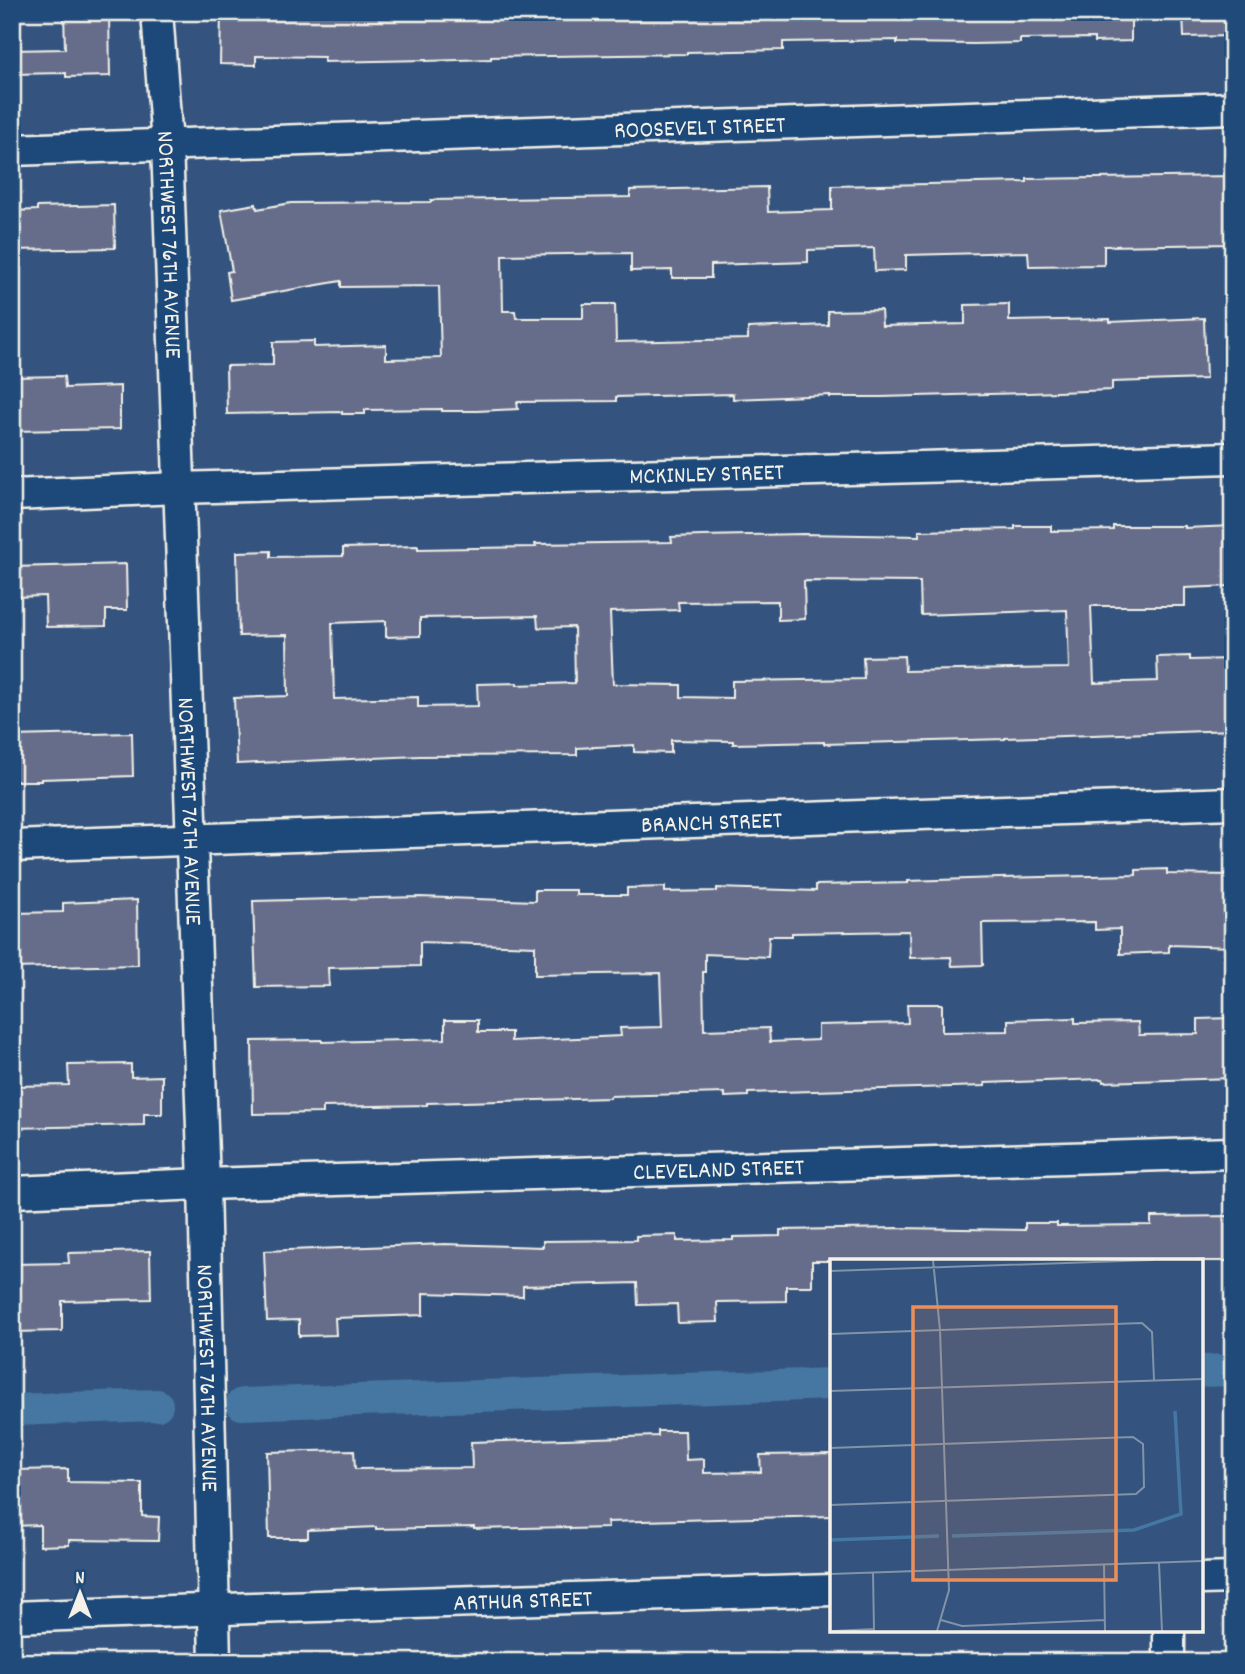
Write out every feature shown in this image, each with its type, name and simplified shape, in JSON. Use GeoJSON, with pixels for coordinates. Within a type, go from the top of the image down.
{"type":"FeatureCollection","features":[{"type":"Feature","properties":{"kind":"street","name":"NORTHWEST 76TH AVENUE"},"geometry":{"type":"LineString","coordinates":[[157,12],[167,144],[192,840],[204,1184],[215,1662]]}},
{"type":"Feature","properties":{"kind":"street","name":"ROOSEVELT STREET"},"geometry":{"type":"LineString","coordinates":[[12,150],[1233,108]]}},
{"type":"Feature","properties":{"kind":"street","name":"MCKINLEY STREET"},"geometry":{"type":"LineString","coordinates":[[12,495],[1233,458]]}},
{"type":"Feature","properties":{"kind":"street","name":"BRANCH STREET"},"geometry":{"type":"LineString","coordinates":[[12,846],[1233,803]]}},
{"type":"Feature","properties":{"kind":"street","name":"CLEVELAND STREET"},"geometry":{"type":"LineString","coordinates":[[12,1192],[1233,1153]]}},
{"type":"Feature","properties":{"kind":"street"},"geometry":{"type":"LineString","coordinates":[[1203,1579],[1233,1578]]}},
{"type":"Feature","properties":{"kind":"street","name":"ARTHUR STREET"},"geometry":{"type":"LineString","coordinates":[[12,1617],[830,1590]]}},
{"type":"Feature","properties":{"kind":"street"},"geometry":{"type":"LineString","coordinates":[[1169,1632],[1169,1662]]}},
{"type":"Feature","properties":{"kind":"building"},"geometry":{"type":"Polygon","coordinates":[[[64,12],[109,12],[110,76],[66,77],[66,73],[12,74],[12,50],[65,49],[64,12]]]}},
{"type":"Feature","properties":{"kind":"building"},"geometry":{"type":"Polygon","coordinates":[[[221,12],[1131,12],[1131,41],[1094,42],[1094,38],[1020,39],[1020,43],[974,44],[897,43],[897,40],[783,42],[783,50],[687,54],[324,62],[324,57],[256,56],[256,65],[220,64],[221,12]]]}},
{"type":"Feature","properties":{"kind":"building"},"geometry":{"type":"Polygon","coordinates":[[[1183,12],[1233,12],[1233,36],[1184,37],[1183,12]]]}},
{"type":"Feature","properties":{"kind":"building"},"geometry":{"type":"Polygon","coordinates":[[[1233,176],[1233,244],[1104,246],[1104,265],[1029,266],[1028,252],[906,255],[906,270],[875,271],[874,248],[808,250],[808,262],[711,265],[711,278],[672,278],[672,270],[631,271],[631,253],[502,255],[503,311],[515,311],[516,318],[583,318],[583,304],[615,304],[616,342],[748,339],[748,328],[828,325],[828,311],[881,310],[882,326],[965,324],[965,305],[1009,304],[1009,321],[1110,319],[1110,322],[1204,318],[1206,379],[1112,382],[1112,390],[1029,393],[733,399],[733,394],[616,397],[616,401],[517,402],[518,409],[477,411],[442,409],[365,410],[365,414],[227,414],[226,366],[273,365],[273,342],[314,341],[314,347],[386,345],[386,359],[441,358],[439,286],[341,287],[341,281],[231,300],[227,272],[232,271],[221,210],[256,204],[257,209],[291,203],[630,197],[630,190],[767,187],[768,212],[832,210],[832,186],[1027,182],[1027,179],[1233,176]]]}},
{"type":"Feature","properties":{"kind":"building"},"geometry":{"type":"Polygon","coordinates":[[[114,205],[115,248],[12,250],[12,211],[37,210],[37,207],[114,205]]]}},
{"type":"Feature","properties":{"kind":"building"},"geometry":{"type":"Polygon","coordinates":[[[64,376],[65,388],[120,386],[120,429],[12,431],[12,377],[64,376]]]}},
{"type":"Feature","properties":{"kind":"building"},"geometry":{"type":"Polygon","coordinates":[[[1015,526],[1051,526],[1051,531],[1113,530],[1113,526],[1233,526],[1233,586],[1185,588],[1185,606],[1091,606],[1094,683],[1158,681],[1157,657],[1190,656],[1190,660],[1233,659],[1233,730],[824,744],[733,744],[733,741],[671,740],[671,753],[634,752],[634,745],[577,748],[577,755],[420,756],[237,764],[234,698],[288,696],[287,635],[239,636],[237,552],[271,551],[271,557],[343,556],[343,548],[536,547],[535,544],[672,542],[671,537],[803,534],[919,536],[919,531],[1015,529],[1015,526]],[[804,581],[805,619],[778,620],[778,601],[678,602],[679,610],[610,612],[613,684],[681,685],[681,697],[732,698],[732,681],[864,679],[863,657],[904,656],[905,671],[1069,668],[1067,610],[921,615],[920,582],[804,581]],[[537,616],[420,618],[420,636],[386,637],[386,621],[332,623],[334,699],[418,697],[418,707],[478,706],[477,684],[575,683],[574,627],[538,628],[537,616]]]}},
{"type":"Feature","properties":{"kind":"building"},"geometry":{"type":"Polygon","coordinates":[[[126,564],[127,610],[106,610],[106,626],[46,627],[45,596],[12,597],[12,567],[126,564]]]}},
{"type":"Feature","properties":{"kind":"building"},"geometry":{"type":"Polygon","coordinates":[[[132,733],[133,776],[12,781],[12,736],[132,733]]]}},
{"type":"Feature","properties":{"kind":"building"},"geometry":{"type":"Polygon","coordinates":[[[1167,869],[1167,874],[1233,875],[1233,947],[1169,945],[1169,952],[1120,954],[1120,929],[1095,930],[1095,922],[982,923],[983,965],[952,966],[951,957],[910,958],[909,931],[792,933],[792,936],[769,936],[768,957],[705,954],[704,1030],[769,1028],[770,1042],[818,1040],[818,1025],[908,1023],[907,1004],[942,1004],[942,1032],[1008,1031],[1008,1020],[1075,1018],[1075,1023],[1138,1022],[1139,1035],[1198,1034],[1198,1019],[1233,1018],[1233,1078],[985,1083],[985,1086],[748,1093],[748,1096],[725,1097],[725,1093],[610,1096],[323,1107],[323,1113],[253,1114],[252,1041],[445,1039],[445,1020],[478,1020],[478,1032],[511,1032],[511,1041],[621,1036],[620,1028],[662,1027],[660,973],[535,975],[535,946],[420,942],[420,966],[328,968],[329,986],[256,987],[253,901],[420,897],[535,901],[535,890],[576,890],[576,895],[627,895],[627,888],[665,887],[665,892],[717,891],[717,888],[816,891],[816,885],[1136,875],[1136,870],[1167,869]]]}},
{"type":"Feature","properties":{"kind":"building"},"geometry":{"type":"Polygon","coordinates":[[[137,900],[138,965],[12,968],[12,913],[63,912],[63,903],[137,900]]]}},
{"type":"Feature","properties":{"kind":"building"},"geometry":{"type":"Polygon","coordinates":[[[131,1064],[131,1077],[162,1076],[162,1114],[144,1114],[144,1125],[12,1128],[12,1086],[69,1085],[68,1065],[131,1064]]]}},
{"type":"Feature","properties":{"kind":"building"},"geometry":{"type":"Polygon","coordinates":[[[1233,1216],[1233,1261],[812,1261],[812,1286],[786,1286],[786,1301],[717,1302],[718,1322],[678,1323],[677,1304],[638,1305],[637,1283],[523,1286],[523,1296],[423,1293],[423,1315],[335,1318],[336,1335],[299,1336],[299,1320],[267,1321],[264,1251],[445,1244],[543,1247],[543,1241],[636,1240],[636,1236],[677,1235],[677,1241],[733,1240],[733,1237],[780,1236],[780,1230],[1025,1230],[1025,1223],[1057,1223],[1057,1226],[1151,1225],[1151,1217],[1233,1216]]]}},
{"type":"Feature","properties":{"kind":"building"},"geometry":{"type":"Polygon","coordinates":[[[150,1251],[151,1299],[62,1301],[62,1331],[12,1332],[12,1264],[69,1263],[68,1253],[150,1251]]]}},
{"type":"Feature","properties":{"kind":"building"},"geometry":{"type":"Polygon","coordinates":[[[658,1431],[685,1431],[686,1460],[704,1459],[704,1473],[761,1472],[760,1455],[830,1454],[830,1516],[607,1522],[608,1528],[570,1529],[376,1527],[308,1530],[308,1538],[269,1538],[267,1452],[354,1450],[355,1469],[472,1468],[471,1442],[658,1436],[658,1431]]]}},
{"type":"Feature","properties":{"kind":"building"},"geometry":{"type":"Polygon","coordinates":[[[68,1469],[68,1482],[142,1483],[142,1516],[159,1517],[158,1541],[69,1540],[69,1545],[40,1546],[40,1525],[12,1526],[12,1470],[68,1469]]]}},
{"type":"Feature","properties":{"kind":"waterway"},"geometry":{"type":"LineString","coordinates":[[1203,1371],[1233,1370]]}},
{"type":"Feature","properties":{"kind":"waterway"},"geometry":{"type":"LineString","coordinates":[[242,1404],[830,1384]]}},
{"type":"Feature","properties":{"kind":"waterway"},"geometry":{"type":"LineString","coordinates":[[12,1410],[157,1405]]}}]}
